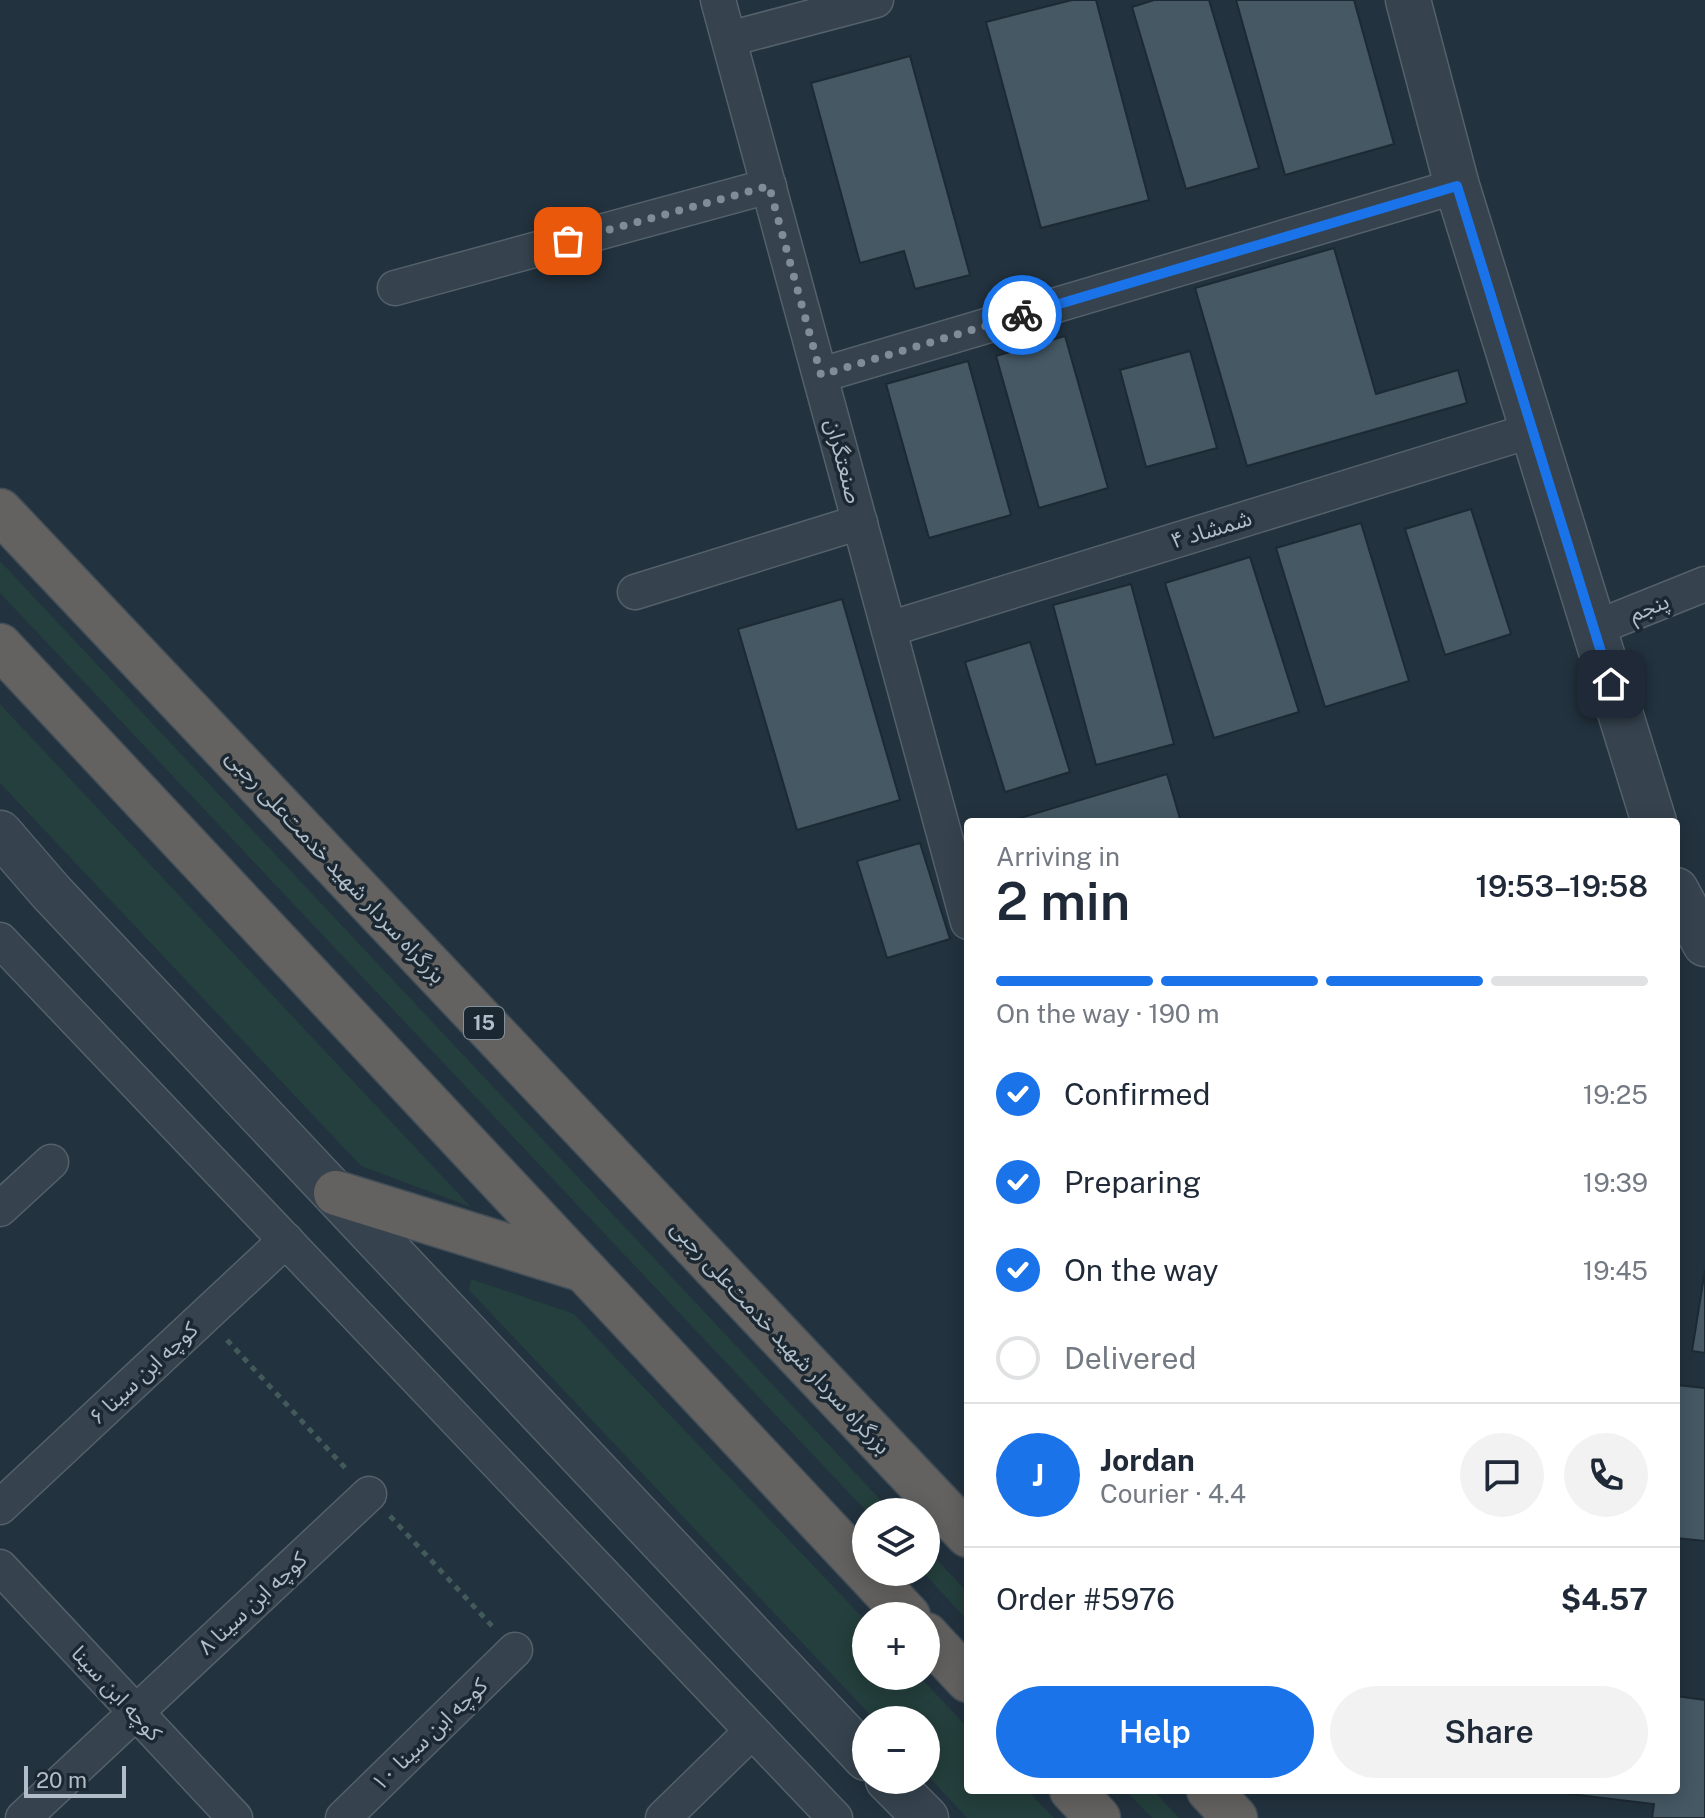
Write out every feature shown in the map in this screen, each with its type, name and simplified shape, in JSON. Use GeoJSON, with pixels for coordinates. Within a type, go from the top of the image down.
{"type":"FeatureCollection","features":[{"type":"Feature","properties":{"kind":"highway","name":"بزرگراه سردار شهید خدمت‌علی رجبی"},"geometry":{"type":"LineString","coordinates":[[0,511],[964,1531]]}},
{"type":"Feature","properties":{"kind":"highway"},"geometry":{"type":"LineString","coordinates":[[0,646],[895,1602]]}},
{"type":"Feature","properties":{"kind":"highway"},"geometry":{"type":"LineString","coordinates":[[336,1193],[580,1268]]}},
{"type":"Feature","properties":{"kind":"highway"},"geometry":{"type":"LineString","coordinates":[[940,1650],[964,1676]]}},
{"type":"Feature","properties":{"kind":"highway"},"geometry":{"type":"LineString","coordinates":[[1076,1794],[1098,1818]]}},
{"type":"Feature","properties":{"kind":"highway"},"geometry":{"type":"LineString","coordinates":[[1213,1794],[1235,1818]]}},
{"type":"Feature","properties":{"kind":"street","name":"صنعتگران"},"geometry":{"type":"LineString","coordinates":[[718,0],[964,907]]}},
{"type":"Feature","properties":{"kind":"street"},"geometry":{"type":"LineString","coordinates":[[729,39],[876,0]]}},
{"type":"Feature","properties":{"kind":"street"},"geometry":{"type":"LineString","coordinates":[[1408,0],[1457,186],[1653,818]]}},
{"type":"Feature","properties":{"kind":"street"},"geometry":{"type":"LineString","coordinates":[[395,288],[769,186]]}},
{"type":"Feature","properties":{"kind":"street"},"geometry":{"type":"LineString","coordinates":[[821,375],[1457,186]]}},
{"type":"Feature","properties":{"kind":"street","name":"شمشاد ۴"},"geometry":{"type":"LineString","coordinates":[[889,629],[1533,430]]}},
{"type":"Feature","properties":{"kind":"street"},"geometry":{"type":"LineString","coordinates":[[635,592],[860,522]]}},
{"type":"Feature","properties":{"kind":"street","name":"پنجم"},"geometry":{"type":"LineString","coordinates":[[1593,629],[1705,584]]}},
{"type":"Feature","properties":{"kind":"street"},"geometry":{"type":"LineString","coordinates":[[0,833],[51,892],[852,1743]]}},
{"type":"Feature","properties":{"kind":"street"},"geometry":{"type":"LineString","coordinates":[[0,884],[51,892]]}},
{"type":"Feature","properties":{"kind":"street"},"geometry":{"type":"LineString","coordinates":[[1680,897],[1705,944]]}},
{"type":"Feature","properties":{"kind":"street"},"geometry":{"type":"LineString","coordinates":[[0,940],[750,1733],[835,1818]]}},
{"type":"Feature","properties":{"kind":"street"},"geometry":{"type":"LineString","coordinates":[[0,1209],[51,1162]]}},
{"type":"Feature","properties":{"kind":"street","name":"کوچه ابن سینا ۶"},"geometry":{"type":"LineString","coordinates":[[0,1507],[286,1240]]}},
{"type":"Feature","properties":{"kind":"street","name":"کوچه ابن سینا ۸"},"geometry":{"type":"LineString","coordinates":[[23,1818],[369,1494]]}},
{"type":"Feature","properties":{"kind":"street","name":"کوچه ابن سینا"},"geometry":{"type":"LineString","coordinates":[[0,1567],[235,1818]]}},
{"type":"Feature","properties":{"kind":"street","name":"کوچه ابن سینا ۱۰"},"geometry":{"type":"LineString","coordinates":[[343,1818],[515,1650]]}},
{"type":"Feature","properties":{"kind":"street"},"geometry":{"type":"LineString","coordinates":[[663,1818],[750,1733]]}},
{"type":"Feature","properties":{"kind":"street"},"geometry":{"type":"LineString","coordinates":[[902,1794],[926,1818]]}},
{"type":"Feature","properties":{"kind":"green space"},"geometry":{"type":"Polygon","coordinates":[[[0,561],[879,1498],[854,1498],[0,593],[0,561]]]}},
{"type":"Feature","properties":{"kind":"green space"},"geometry":{"type":"Polygon","coordinates":[[[0,704],[471,1207],[361,1166],[0,783],[0,704]]]}},
{"type":"Feature","properties":{"kind":"green space"},"geometry":{"type":"Polygon","coordinates":[[[471,1279],[574,1314],[852,1606],[852,1690],[932,1690],[964,1724],[964,1794],[1031,1794],[1054,1818],[967,1818],[940,1789],[940,1706],[862,1706],[469,1290],[471,1279]]]}},
{"type":"Feature","properties":{"kind":"green space"},"geometry":{"type":"Polygon","coordinates":[[[940,1563],[964,1589],[964,1617],[936,1586],[940,1586],[940,1563]]]}},
{"type":"Feature","properties":{"kind":"green space"},"geometry":{"type":"Polygon","coordinates":[[[1129,1794],[1157,1794],[1179,1818],[1152,1818],[1129,1794]]]}},
{"type":"Feature","properties":{"kind":"building"},"geometry":{"type":"Polygon","coordinates":[[[1072,0],[1096,0],[1149,200],[1041,228],[986,22],[1072,0]]]}},
{"type":"Feature","properties":{"kind":"building"},"geometry":{"type":"Polygon","coordinates":[[[1154,0],[1209,0],[1259,168],[1186,189],[1132,7],[1154,0]]]}},
{"type":"Feature","properties":{"kind":"building"},"geometry":{"type":"Polygon","coordinates":[[[1236,0],[1354,0],[1394,144],[1285,175],[1236,0]]]}},
{"type":"Feature","properties":{"kind":"building"},"geometry":{"type":"Polygon","coordinates":[[[910,56],[970,275],[915,289],[904,251],[860,263],[811,83],[910,56]]]}},
{"type":"Feature","properties":{"kind":"building"},"geometry":{"type":"Polygon","coordinates":[[[1334,248],[1376,394],[1458,370],[1467,403],[1247,466],[1195,288],[1334,248]]]}},
{"type":"Feature","properties":{"kind":"building"},"geometry":{"type":"Polygon","coordinates":[[[1065,336],[1108,488],[1039,508],[996,356],[1065,336]]]}},
{"type":"Feature","properties":{"kind":"building"},"geometry":{"type":"Polygon","coordinates":[[[1190,351],[1217,448],[1146,467],[1120,370],[1190,351]]]}},
{"type":"Feature","properties":{"kind":"building"},"geometry":{"type":"Polygon","coordinates":[[[968,361],[1011,515],[929,538],[886,384],[968,361]]]}},
{"type":"Feature","properties":{"kind":"building"},"geometry":{"type":"Polygon","coordinates":[[[1471,509],[1511,634],[1445,655],[1405,529],[1471,509]]]}},
{"type":"Feature","properties":{"kind":"building"},"geometry":{"type":"Polygon","coordinates":[[[1361,523],[1409,681],[1325,707],[1276,548],[1361,523]]]}},
{"type":"Feature","properties":{"kind":"building"},"geometry":{"type":"Polygon","coordinates":[[[1250,557],[1299,712],[1214,738],[1165,583],[1250,557]]]}},
{"type":"Feature","properties":{"kind":"building"},"geometry":{"type":"Polygon","coordinates":[[[1131,584],[1174,744],[1096,765],[1053,605],[1131,584]]]}},
{"type":"Feature","properties":{"kind":"building"},"geometry":{"type":"Polygon","coordinates":[[[842,599],[900,800],[797,830],[738,629],[842,599]]]}},
{"type":"Feature","properties":{"kind":"building"},"geometry":{"type":"Polygon","coordinates":[[[1030,642],[1070,772],[1005,792],[965,662],[1030,642]]]}},
{"type":"Feature","properties":{"kind":"building"},"geometry":{"type":"Polygon","coordinates":[[[1167,774],[1180,818],[1020,818],[1167,774]]]}},
{"type":"Feature","properties":{"kind":"building"},"geometry":{"type":"Polygon","coordinates":[[[920,843],[950,939],[887,958],[857,861],[920,843]]]}},
{"type":"Feature","properties":{"kind":"building"},"geometry":{"type":"Polygon","coordinates":[[[1705,1270],[1705,1353],[1692,1351],[1705,1270]]]}},
{"type":"Feature","properties":{"kind":"building"},"geometry":{"type":"Polygon","coordinates":[[[1680,1385],[1705,1388],[1705,1541],[1680,1538],[1680,1385]]]}},
{"type":"Feature","properties":{"kind":"building"},"geometry":{"type":"Polygon","coordinates":[[[1680,1697],[1705,1700],[1705,1818],[1652,1818],[1654,1804],[1570,1794],[1680,1794],[1680,1697]]]}},
{"type":"Feature","properties":{"kind":"way so far"},"geometry":{"type":"LineString","coordinates":[[568,241],[769,186],[821,375],[1022,315]]}},
{"type":"Feature","properties":{"kind":"route"},"geometry":{"type":"LineString","coordinates":[[1022,315],[1457,186],[1611,684]]}}]}
